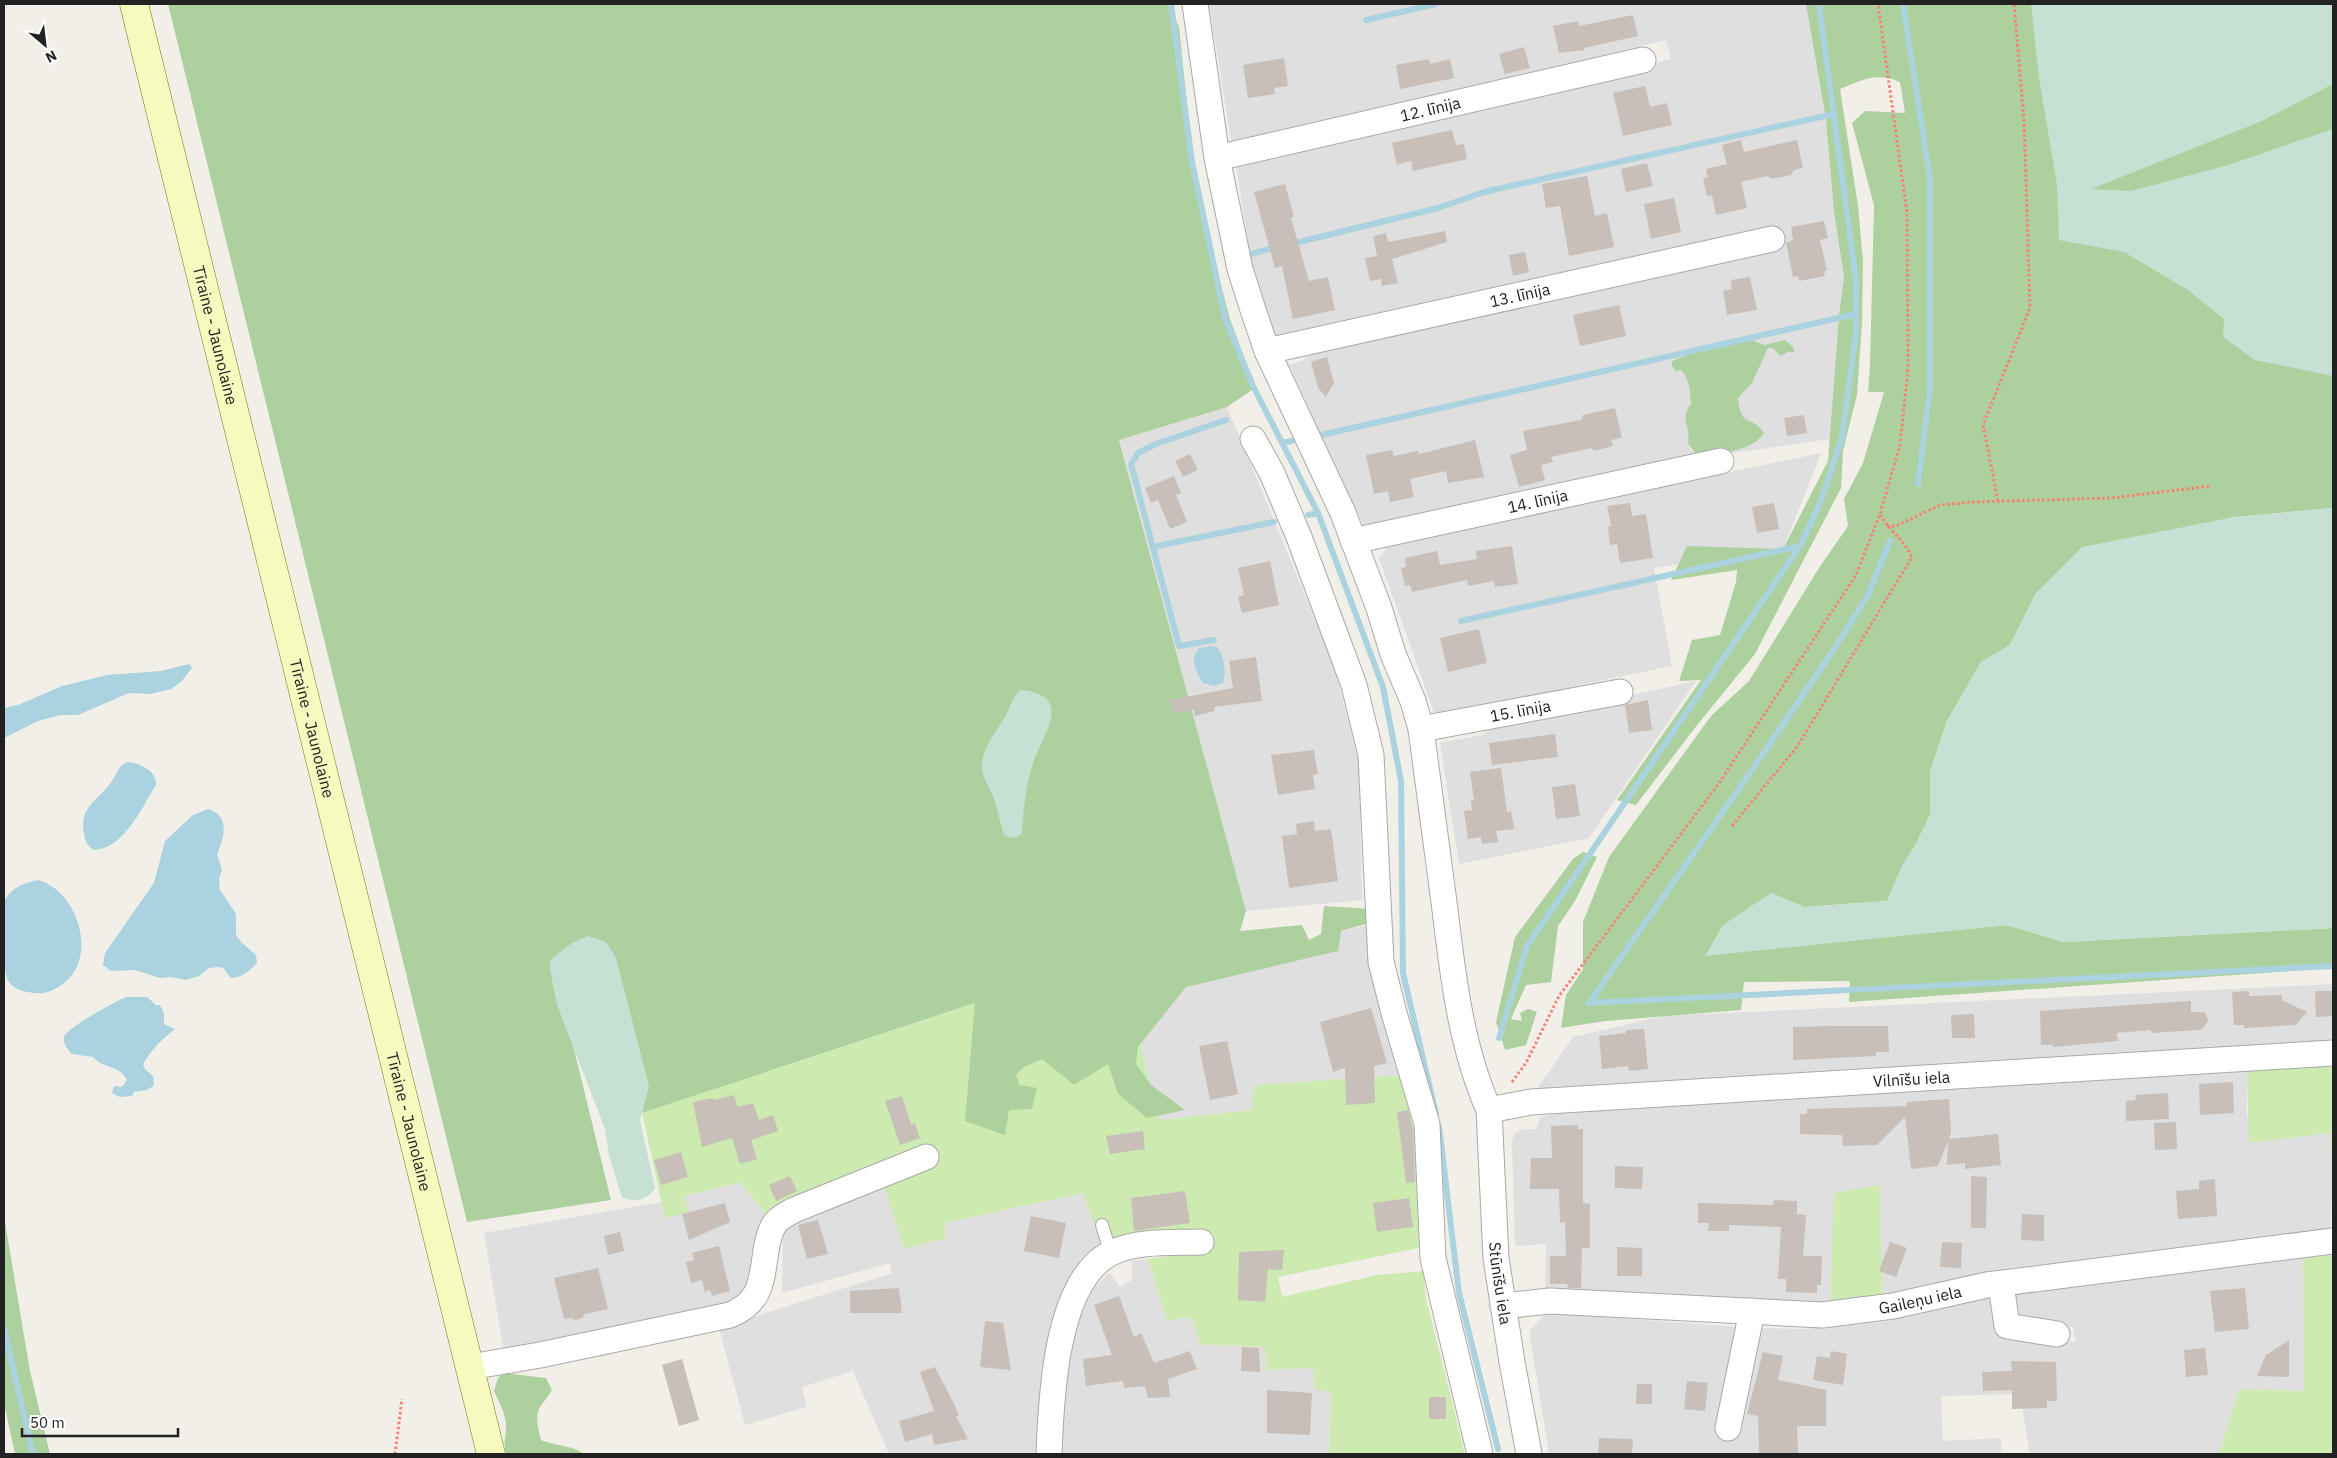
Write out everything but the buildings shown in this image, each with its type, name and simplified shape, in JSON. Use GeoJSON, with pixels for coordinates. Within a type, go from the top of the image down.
{"type":"FeatureCollection","features":[{"type":"Feature","properties":{"kind":"main road","name":"Tīraine - Jaunolaine"},"geometry":{"type":"LineString","coordinates":[[134,4],[491,1454]]}},
{"type":"Feature","properties":{"kind":"street"},"geometry":{"type":"LineString","coordinates":[[1195,4],[1217,158],[1240,269],[1267,351],[1342,513],[1379,608],[1393,654],[1413,701],[1421,729],[1454,982],[1470,1056],[1480,1090],[1489,1110]]}},
{"type":"Feature","properties":{"kind":"street","name":"12. līnija"},"geometry":{"type":"LineString","coordinates":[[1217,158],[1643,60]]}},
{"type":"Feature","properties":{"kind":"street","name":"13. līnija"},"geometry":{"type":"LineString","coordinates":[[1267,351],[1772,239]]}},
{"type":"Feature","properties":{"kind":"street"},"geometry":{"type":"LineString","coordinates":[[1253,439],[1272,473],[1306,556],[1354,685],[1372,755],[1381,962],[1427,1124],[1433,1258],[1480,1454]]}},
{"type":"Feature","properties":{"kind":"street","name":"14. līnija"},"geometry":{"type":"LineString","coordinates":[[1353,541],[1721,461]]}},
{"type":"Feature","properties":{"kind":"street","name":"15. līnija"},"geometry":{"type":"LineString","coordinates":[[1421,729],[1620,692]]}},
{"type":"Feature","properties":{"kind":"street","name":"Vilnīšu iela"},"geometry":{"type":"LineString","coordinates":[[1489,1110],[1531,1102],[2333,1053]]}},
{"type":"Feature","properties":{"kind":"street","name":"Stūnīšu iela"},"geometry":{"type":"LineString","coordinates":[[1489,1110],[1496,1258],[1529,1454]]}},
{"type":"Feature","properties":{"kind":"street"},"geometry":{"type":"LineString","coordinates":[[470,1367],[540,1356],[730,1315],[742,1310],[752,1302],[759,1289],[770,1234],[777,1221],[794,1210],[926,1157]]}},
{"type":"Feature","properties":{"kind":"street","name":"Gaileņu iela"},"geometry":{"type":"LineString","coordinates":[[1503,1306],[1550,1301],[1822,1315],[1892,1306],[1987,1285],[2333,1241]]}},
{"type":"Feature","properties":{"kind":"street"},"geometry":{"type":"LineString","coordinates":[[1049,1454],[1051,1391],[1066,1322],[1081,1285],[1091,1270],[1110,1254],[1154,1244],[1201,1242]]}},
{"type":"Feature","properties":{"kind":"street"},"geometry":{"type":"LineString","coordinates":[[2001,1284],[2008,1326],[2057,1334]]}},
{"type":"Feature","properties":{"kind":"street"},"geometry":{"type":"LineString","coordinates":[[1728,1428],[1752,1311]]}},
{"type":"Feature","properties":{"kind":"lane"},"geometry":{"type":"LineString","coordinates":[[1102,1225],[1110,1254]]}},
{"type":"Feature","properties":{"kind":"path"},"geometry":{"type":"LineString","coordinates":[[1489,1110],[1526,1063],[1558,996],[1717,786],[1856,575],[1880,514],[1900,445],[1908,359],[1907,213],[1878,4]]}},
{"type":"Feature","properties":{"kind":"path"},"geometry":{"type":"LineString","coordinates":[[1998,501],[1983,425],[2030,308],[2024,120],[2014,4]]}},
{"type":"Feature","properties":{"kind":"path"},"geometry":{"type":"LineString","coordinates":[[1887,526],[1896,526],[1940,505],[1998,501],[2111,498],[2211,486]]}},
{"type":"Feature","properties":{"kind":"path"},"geometry":{"type":"LineString","coordinates":[[1732,826],[1797,747],[1912,557],[1905,544],[1887,526],[1880,514]]}},
{"type":"Feature","properties":{"kind":"path"},"geometry":{"type":"LineString","coordinates":[[395,1454],[402,1399]]}},
{"type":"Feature","properties":{"kind":"shaded area"},"geometry":{"type":"Polygon","coordinates":[[[1209,4],[1806,4],[1826,120],[1834,212],[1844,277],[1839,315],[1830,439],[1727,454],[1365,529],[1289,365],[1304,360],[1309,349],[1783,246],[1779,228],[1275,338],[1251,262],[1236,165],[1671,59],[1666,40],[1232,146],[1209,4]]]}},
{"type":"Feature","properties":{"kind":"shaded area"},"geometry":{"type":"Polygon","coordinates":[[[1227,407],[1334,665],[1359,763],[1362,900],[1246,911],[1119,439],[1227,407]]]}},
{"type":"Feature","properties":{"kind":"shaded area"},"geometry":{"type":"Polygon","coordinates":[[[1821,453],[1783,549],[1654,568],[1672,666],[1435,715],[1379,558],[1390,543],[1821,453]]]}},
{"type":"Feature","properties":{"kind":"shaded area"},"geometry":{"type":"Polygon","coordinates":[[[1696,681],[1589,838],[1459,864],[1440,743],[1483,735],[1493,725],[1696,681]]]}},
{"type":"Feature","properties":{"kind":"shaded area"},"geometry":{"type":"Polygon","coordinates":[[[1371,924],[1401,1075],[1255,1085],[1252,1110],[1159,1120],[1125,984],[1371,924]]]}},
{"type":"Feature","properties":{"kind":"shaded area"},"geometry":{"type":"Polygon","coordinates":[[[2333,984],[2333,1046],[1848,1069],[1751,1080],[1532,1096],[1573,1037],[1663,1016],[2333,984]]]}},
{"type":"Feature","properties":{"kind":"shaded area"},"geometry":{"type":"Polygon","coordinates":[[[2247,1069],[2247,1117],[2331,1133],[2333,1175],[2330,1232],[1992,1270],[1959,1282],[1882,1299],[1879,1185],[1830,1306],[1545,1290],[1546,1244],[1515,1246],[1512,1143],[1514,1134],[1523,1129],[1536,1129],[1540,1117],[1598,1106],[2247,1069]]]}},
{"type":"Feature","properties":{"kind":"shaded area"},"geometry":{"type":"Polygon","coordinates":[[[740,1182],[768,1216],[744,1300],[504,1352],[484,1233],[661,1202],[665,1218],[685,1196],[740,1182]]]}},
{"type":"Feature","properties":{"kind":"shaded area"},"geometry":{"type":"Polygon","coordinates":[[[884,1186],[945,1223],[1083,1193],[1100,1240],[1102,1255],[1085,1269],[1042,1454],[889,1454],[853,1371],[802,1387],[807,1407],[745,1425],[719,1328],[892,1273],[890,1263],[782,1293],[783,1227],[884,1186]]]}},
{"type":"Feature","properties":{"kind":"shaded area"},"geometry":{"type":"Polygon","coordinates":[[[2303,1258],[2304,1391],[2239,1389],[2219,1454],[2030,1454],[2020,1394],[1941,1396],[1943,1441],[2001,1438],[2001,1454],[1549,1454],[1529,1331],[1546,1313],[1741,1327],[1720,1436],[1730,1440],[1755,1328],[1803,1329],[1883,1322],[1990,1295],[2000,1307],[2000,1331],[2075,1342],[2073,1327],[2016,1321],[2014,1290],[2303,1258]]]}},
{"type":"Feature","properties":{"kind":"shaded area"},"geometry":{"type":"Polygon","coordinates":[[[1148,1259],[1167,1321],[1182,1318],[1192,1319],[1200,1344],[1265,1347],[1313,1368],[1331,1390],[1329,1454],[1058,1454],[1066,1351],[1093,1288],[1109,1273],[1120,1287],[1132,1280],[1132,1261],[1148,1259]]]}},
{"type":"Feature","properties":{"kind":"green space"},"geometry":{"type":"Polygon","coordinates":[[[168,4],[1168,4],[1179,27],[1196,191],[1230,319],[1255,388],[1227,407],[1119,440],[1246,911],[1240,931],[1302,925],[1309,940],[1321,934],[1324,906],[1370,909],[1369,923],[1341,931],[1338,951],[1186,987],[1138,1047],[1136,1064],[1151,1085],[1185,1110],[1147,1118],[1118,1094],[1108,1064],[1074,1085],[1042,1059],[1024,1067],[1016,1075],[1019,1085],[1037,1088],[1032,1109],[1009,1110],[1005,1135],[965,1121],[975,1003],[642,1113],[615,956],[554,968],[611,1200],[467,1222],[168,4]]]}},
{"type":"Feature","properties":{"kind":"green space"},"geometry":{"type":"Polygon","coordinates":[[[1806,4],[2333,4],[2333,508],[2235,517],[2175,530],[2036,593],[2010,645],[1981,662],[1947,721],[1930,772],[1930,815],[1915,846],[1903,864],[1887,901],[1804,907],[1771,893],[1705,955],[2007,925],[2064,942],[2333,928],[2333,968],[1849,1002],[1850,981],[1744,982],[1741,1010],[1605,1021],[1561,1028],[1566,995],[1583,969],[1583,922],[1609,857],[1711,716],[1749,681],[1819,568],[1848,526],[1844,499],[1863,463],[1884,392],[1868,392],[1874,205],[1852,123],[1865,111],[1905,113],[1900,82],[1877,77],[1840,89],[1858,206],[1863,260],[1862,322],[1857,395],[1843,451],[1841,488],[1755,654],[1636,805],[1617,800],[1701,680],[1679,681],[1692,640],[1720,635],[1736,582],[1737,570],[1671,580],[1687,546],[1783,549],[1828,461],[1839,315],[1844,277],[1834,212],[1826,120],[1806,4]]]}},
{"type":"Feature","properties":{"kind":"green space"},"geometry":{"type":"Polygon","coordinates":[[[2031,4],[2333,4],[2333,84],[2262,121],[2091,189],[2131,191],[2228,165],[2333,129],[2333,376],[2255,360],[2223,337],[2224,319],[2188,290],[2124,252],[2059,240],[2057,185],[2039,78],[2031,4]]]}},
{"type":"Feature","properties":{"kind":"green space"},"geometry":{"type":"Polygon","coordinates":[[[1745,337],[1764,345],[1785,340],[1793,347],[1794,352],[1788,352],[1780,356],[1773,348],[1768,348],[1752,383],[1738,398],[1739,408],[1744,418],[1760,427],[1764,433],[1759,439],[1744,448],[1699,458],[1688,443],[1686,414],[1691,404],[1688,382],[1681,370],[1676,371],[1672,366],[1672,361],[1745,337]]]}},
{"type":"Feature","properties":{"kind":"green space"},"geometry":{"type":"Polygon","coordinates":[[[2333,508],[2333,928],[2064,942],[2007,925],[1705,956],[1723,925],[1771,893],[1804,907],[1887,901],[1903,864],[1915,846],[1930,815],[1930,772],[1947,721],[1981,662],[2010,645],[2036,593],[2082,547],[2235,517],[2333,508]]]}},
{"type":"Feature","properties":{"kind":"green space"},"geometry":{"type":"Polygon","coordinates":[[[1021,690],[1038,694],[1048,700],[1051,709],[1051,719],[1032,766],[1025,799],[1022,834],[1014,838],[1005,836],[994,798],[983,774],[982,762],[990,740],[1014,698],[1021,690]]]}},
{"type":"Feature","properties":{"kind":"green space"},"geometry":{"type":"Polygon","coordinates":[[[1583,852],[1597,857],[1575,901],[1558,926],[1551,982],[1526,985],[1511,1019],[1522,1021],[1520,1013],[1528,1009],[1537,1012],[1526,1045],[1505,1050],[1496,1022],[1515,937],[1573,859],[1583,852]]]}},
{"type":"Feature","properties":{"kind":"green space"},"geometry":{"type":"Polygon","coordinates":[[[588,936],[606,942],[616,958],[649,1086],[640,1120],[655,1188],[648,1196],[640,1199],[622,1198],[609,1156],[605,1129],[557,1005],[550,970],[550,962],[556,955],[572,943],[588,936]]]}},
{"type":"Feature","properties":{"kind":"green space"},"geometry":{"type":"Polygon","coordinates":[[[1125,984],[1159,1120],[1252,1110],[1254,1085],[1401,1075],[1415,1120],[1424,1247],[1278,1277],[1282,1297],[1377,1275],[1424,1271],[1425,1294],[1465,1454],[1329,1454],[1331,1391],[1315,1390],[1313,1368],[1267,1370],[1265,1347],[1200,1344],[1192,1319],[1182,1318],[1167,1321],[1148,1259],[1204,1252],[1102,1255],[1100,1240],[1083,1193],[945,1223],[946,1238],[904,1249],[884,1186],[768,1216],[740,1182],[685,1196],[688,1212],[665,1218],[642,1113],[976,1003],[1125,984]]]}},
{"type":"Feature","properties":{"kind":"green space"},"geometry":{"type":"Polygon","coordinates":[[[2333,1064],[2333,1170],[2330,1133],[2249,1143],[2247,1069],[2333,1064]]]}},
{"type":"Feature","properties":{"kind":"green space"},"geometry":{"type":"Polygon","coordinates":[[[1880,1185],[1882,1299],[1830,1306],[1834,1193],[1880,1185]]]}},
{"type":"Feature","properties":{"kind":"green space"},"geometry":{"type":"Polygon","coordinates":[[[4,1216],[30,1371],[50,1454],[15,1454],[4,1403],[4,1216]]]}},
{"type":"Feature","properties":{"kind":"green space"},"geometry":{"type":"Polygon","coordinates":[[[2333,1255],[2332,1454],[2219,1454],[2239,1389],[2304,1391],[2303,1258],[2333,1255]]]}},
{"type":"Feature","properties":{"kind":"green space"},"geometry":{"type":"Polygon","coordinates":[[[503,1373],[546,1378],[552,1390],[540,1407],[537,1415],[541,1440],[574,1449],[584,1454],[506,1454],[506,1422],[494,1391],[498,1378],[503,1373]]]}},
{"type":"Feature","properties":{"kind":"water"},"geometry":{"type":"Polygon","coordinates":[[[1217,647],[1220,651],[1225,669],[1223,683],[1214,686],[1203,683],[1194,662],[1194,657],[1199,648],[1217,647]]]}},
{"type":"Feature","properties":{"kind":"water"},"geometry":{"type":"Polygon","coordinates":[[[189,664],[192,668],[181,682],[171,689],[150,694],[129,693],[78,715],[60,715],[38,721],[4,738],[4,708],[18,705],[62,686],[107,675],[161,671],[189,664]]]}},
{"type":"Feature","properties":{"kind":"water"},"geometry":{"type":"Polygon","coordinates":[[[129,762],[143,766],[151,772],[156,780],[156,785],[138,815],[123,835],[105,848],[94,850],[85,839],[84,817],[91,804],[107,788],[120,767],[129,762]]]}},
{"type":"Feature","properties":{"kind":"water"},"geometry":{"type":"Polygon","coordinates":[[[208,809],[220,817],[224,828],[217,854],[222,870],[219,878],[220,890],[236,914],[236,935],[256,955],[257,963],[245,974],[231,978],[223,968],[218,967],[209,968],[199,976],[186,980],[171,977],[160,978],[135,970],[111,971],[103,965],[105,953],[154,883],[165,841],[193,815],[208,809]]]}},
{"type":"Feature","properties":{"kind":"water"},"geometry":{"type":"Polygon","coordinates":[[[38,880],[52,887],[64,898],[74,912],[81,944],[79,960],[72,975],[60,986],[45,993],[25,991],[12,986],[8,981],[4,959],[4,902],[6,897],[18,887],[38,880]]]}},
{"type":"Feature","properties":{"kind":"water"},"geometry":{"type":"Polygon","coordinates":[[[127,997],[147,997],[156,1005],[160,1005],[164,1014],[164,1024],[175,1029],[157,1045],[143,1064],[145,1069],[153,1076],[154,1086],[146,1090],[134,1092],[132,1096],[120,1097],[112,1093],[114,1086],[122,1087],[127,1080],[124,1075],[116,1069],[102,1064],[93,1057],[72,1054],[66,1047],[64,1037],[82,1021],[127,997]]]}},
{"type":"Feature","properties":{"kind":"waterway"},"geometry":{"type":"LineString","coordinates":[[1171,4],[1192,162],[1225,318],[1253,386],[1318,513],[1383,687],[1401,781],[1403,973],[1436,1114]]}},
{"type":"Feature","properties":{"kind":"waterway"},"geometry":{"type":"LineString","coordinates":[[1366,20],[1436,4]]}},
{"type":"Feature","properties":{"kind":"waterway"},"geometry":{"type":"LineString","coordinates":[[1499,1038],[1527,946],[1800,546],[1821,501],[1842,437],[1856,332],[1856,281],[1819,4]]}},
{"type":"Feature","properties":{"kind":"waterway"},"geometry":{"type":"LineString","coordinates":[[1903,4],[1930,179],[1930,388],[1918,484]]}},
{"type":"Feature","properties":{"kind":"waterway"},"geometry":{"type":"LineString","coordinates":[[1291,244],[1438,208],[1484,192],[1834,114]]}},
{"type":"Feature","properties":{"kind":"waterway"},"geometry":{"type":"LineString","coordinates":[[1251,254],[1276,247]]}},
{"type":"Feature","properties":{"kind":"waterway"},"geometry":{"type":"LineString","coordinates":[[1321,435],[1856,314]]}},
{"type":"Feature","properties":{"kind":"waterway"},"geometry":{"type":"LineString","coordinates":[[1214,640],[1179,646],[1131,464],[1138,453],[1156,444],[1226,420]]}},
{"type":"Feature","properties":{"kind":"waterway"},"geometry":{"type":"LineString","coordinates":[[1282,443],[1292,441]]}},
{"type":"Feature","properties":{"kind":"waterway"},"geometry":{"type":"LineString","coordinates":[[1308,515],[1318,513]]}},
{"type":"Feature","properties":{"kind":"waterway"},"geometry":{"type":"LineString","coordinates":[[1152,547],[1274,522]]}},
{"type":"Feature","properties":{"kind":"waterway"},"geometry":{"type":"LineString","coordinates":[[1589,1003],[1832,652],[1868,595],[1890,541]]}},
{"type":"Feature","properties":{"kind":"waterway"},"geometry":{"type":"LineString","coordinates":[[1461,621],[1800,546]]}},
{"type":"Feature","properties":{"kind":"waterway"},"geometry":{"type":"LineString","coordinates":[[1589,1003],[2333,966]]}},
{"type":"Feature","properties":{"kind":"waterway"},"geometry":{"type":"LineString","coordinates":[[1439,1126],[1459,1293],[1498,1449]]}},
{"type":"Feature","properties":{"kind":"waterway"},"geometry":{"type":"LineString","coordinates":[[4,1329],[33,1454]]}}]}
